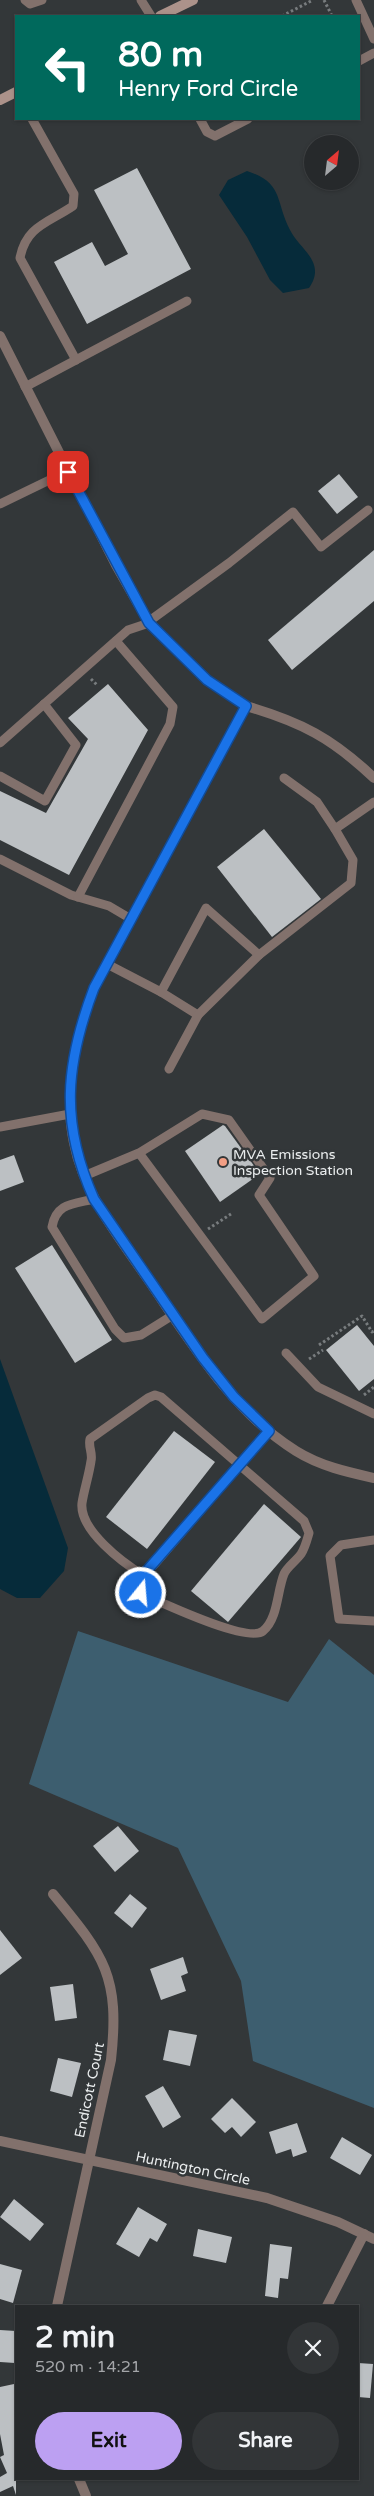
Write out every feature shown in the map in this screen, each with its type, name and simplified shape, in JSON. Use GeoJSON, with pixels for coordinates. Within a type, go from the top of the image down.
{"type":"FeatureCollection","features":[{"type":"Feature","properties":{"kind":"street"},"geometry":{"type":"LineString","coordinates":[[162,15],[193,0]]}},
{"type":"Feature","properties":{"kind":"street"},"geometry":{"type":"LineString","coordinates":[[0,100],[15,92]]}},
{"type":"Feature","properties":{"kind":"street"},"geometry":{"type":"LineString","coordinates":[[0,336],[68,472],[149,623],[207,680],[246,706],[285,718],[313,730],[335,745],[374,778]]}},
{"type":"Feature","properties":{"kind":"street"},"geometry":{"type":"LineString","coordinates":[[246,706],[107,964],[81,1023],[74,1056],[70,1114],[74,1144],[84,1176],[94,1199],[172,1315],[234,1397],[269,1431],[296,1451],[310,1459],[342,1471],[374,1478]]}},
{"type":"Feature","properties":{"kind":"street","name":"Endicott Court"},"geometry":{"type":"LineString","coordinates":[[54,1894],[98,1953],[110,1981],[114,2003],[115,2028],[111,2060],[57,2305]]}},
{"type":"Feature","properties":{"kind":"street","name":"Huntington Circle"},"geometry":{"type":"LineString","coordinates":[[0,2141],[267,2198],[296,2206],[374,2239]]}},
{"type":"Feature","properties":{"kind":"street"},"geometry":{"type":"LineString","coordinates":[[328,2305],[364,2234]]}},
{"type":"Feature","properties":{"kind":"street"},"geometry":{"type":"LineString","coordinates":[[79,2480],[86,2496]]}},
{"type":"Feature","properties":{"kind":"lane"},"geometry":{"type":"LineString","coordinates":[[25,0],[30,4],[42,0]]}},
{"type":"Feature","properties":{"kind":"lane"},"geometry":{"type":"LineString","coordinates":[[141,0],[149,15]]}},
{"type":"Feature","properties":{"kind":"lane"},"geometry":{"type":"LineString","coordinates":[[356,0],[374,39]]}},
{"type":"Feature","properties":{"kind":"lane"},"geometry":{"type":"LineString","coordinates":[[360,60],[374,53]]}},
{"type":"Feature","properties":{"kind":"lane"},"geometry":{"type":"LineString","coordinates":[[33,120],[74,194],[73,206],[29,235],[23,243],[20,258],[76,360]]}},
{"type":"Feature","properties":{"kind":"lane"},"geometry":{"type":"LineString","coordinates":[[201,120],[207,132],[215,136],[246,120]]}},
{"type":"Feature","properties":{"kind":"lane"},"geometry":{"type":"LineString","coordinates":[[26,387],[186,301]]}},
{"type":"Feature","properties":{"kind":"lane"},"geometry":{"type":"LineString","coordinates":[[0,504],[68,472]]}},
{"type":"Feature","properties":{"kind":"lane"},"geometry":{"type":"LineString","coordinates":[[0,743],[128,630],[149,623],[294,512],[321,547],[368,510]]}},
{"type":"Feature","properties":{"kind":"lane"},"geometry":{"type":"LineString","coordinates":[[78,897],[170,724],[173,707],[116,641]]}},
{"type":"Feature","properties":{"kind":"lane"},"geometry":{"type":"LineString","coordinates":[[0,776],[45,801],[76,745],[44,704]]}},
{"type":"Feature","properties":{"kind":"lane"},"geometry":{"type":"LineString","coordinates":[[169,1069],[198,1015],[258,955],[351,883],[353,860],[335,829],[317,802],[284,778]]}},
{"type":"Feature","properties":{"kind":"lane"},"geometry":{"type":"LineString","coordinates":[[335,829],[374,802]]}},
{"type":"Feature","properties":{"kind":"lane"},"geometry":{"type":"LineString","coordinates":[[0,859],[78,897],[109,906],[131,919]]}},
{"type":"Feature","properties":{"kind":"lane"},"geometry":{"type":"LineString","coordinates":[[161,992],[206,908],[258,955]]}},
{"type":"Feature","properties":{"kind":"lane"},"geometry":{"type":"LineString","coordinates":[[107,964],[161,992],[198,1015]]}},
{"type":"Feature","properties":{"kind":"lane"},"geometry":{"type":"LineString","coordinates":[[0,1127],[70,1114]]}},
{"type":"Feature","properties":{"kind":"lane"},"geometry":{"type":"LineString","coordinates":[[84,1176],[139,1153],[202,1114],[229,1120],[270,1178],[259,1195],[314,1276],[262,1319],[139,1153]]}},
{"type":"Feature","properties":{"kind":"lane"},"geometry":{"type":"LineString","coordinates":[[94,1199],[63,1207],[54,1215],[52,1227],[115,1329],[124,1338],[141,1335],[172,1315]]}},
{"type":"Feature","properties":{"kind":"lane"},"geometry":{"type":"LineString","coordinates":[[286,1353],[318,1387],[374,1414]]}},
{"type":"Feature","properties":{"kind":"lane"},"geometry":{"type":"LineString","coordinates":[[143,1575],[120,1561],[87,1525],[82,1505],[92,1455],[88,1444],[90,1439],[155,1395],[161,1396],[239,1466],[304,1521],[310,1533],[301,1553],[284,1573],[270,1623],[262,1632],[254,1635],[225,1627],[152,1598],[141,1593],[139,1585],[143,1575],[239,1466],[269,1431]]}},
{"type":"Feature","properties":{"kind":"lane"},"geometry":{"type":"LineString","coordinates":[[374,1540],[341,1545],[330,1556],[339,1619],[374,1621]]}},
{"type":"Feature","properties":{"kind":"path"},"geometry":{"type":"LineString","coordinates":[[284,15],[313,0]]}},
{"type":"Feature","properties":{"kind":"path"},"geometry":{"type":"LineString","coordinates":[[324,0],[332,15]]}},
{"type":"Feature","properties":{"kind":"path"},"geometry":{"type":"LineString","coordinates":[[200,1235],[231,1214]]}},
{"type":"Feature","properties":{"kind":"path"},"geometry":{"type":"LineString","coordinates":[[320,1345],[362,1316],[372,1332],[374,1330]]}},
{"type":"Feature","properties":{"kind":"path"},"geometry":{"type":"LineString","coordinates":[[361,1397],[374,1387]]}},
{"type":"Feature","properties":{"kind":"shaded area"},"geometry":{"type":"Polygon","coordinates":[[[247,171],[259,176],[273,187],[290,230],[314,263],[314,279],[309,288],[283,293],[270,280],[247,237],[219,195],[228,180],[247,171]]]}},
{"type":"Feature","properties":{"kind":"shaded area"},"geometry":{"type":"Polygon","coordinates":[[[0,1359],[68,1548],[64,1571],[40,1598],[17,1598],[0,1589],[0,1359]]]}},
{"type":"Feature","properties":{"kind":"shaded area"},"geometry":{"type":"Polygon","coordinates":[[[78,1631],[288,1702],[329,1639],[374,1675],[374,2108],[253,2061],[241,1981],[178,1848],[29,1784],[78,1631]]]}},
{"type":"Feature","properties":{"kind":"building"},"geometry":{"type":"Polygon","coordinates":[[[137,168],[191,269],[87,324],[54,262],[92,242],[105,266],[128,254],[94,190],[137,168]]]}},
{"type":"Feature","properties":{"kind":"building"},"geometry":{"type":"Polygon","coordinates":[[[339,474],[358,497],[337,514],[318,491],[339,474]]]}},
{"type":"Feature","properties":{"kind":"building"},"geometry":{"type":"Polygon","coordinates":[[[374,550],[374,601],[292,670],[268,640],[374,550]]]}},
{"type":"Feature","properties":{"kind":"building"},"geometry":{"type":"Polygon","coordinates":[[[108,684],[148,730],[69,875],[0,840],[0,791],[46,813],[88,739],[68,718],[108,684]]]}},
{"type":"Feature","properties":{"kind":"building"},"geometry":{"type":"Polygon","coordinates":[[[264,829],[321,899],[272,937],[217,867],[264,829]]]}},
{"type":"Feature","properties":{"kind":"building","name":"MVA Emissions Inspection Station"},"geometry":{"type":"Polygon","coordinates":[[[223,1125],[260,1174],[220,1202],[185,1151],[223,1125]]]}},
{"type":"Feature","properties":{"kind":"building"},"geometry":{"type":"Polygon","coordinates":[[[14,1155],[24,1182],[0,1191],[0,1160],[14,1155]]]}},
{"type":"Feature","properties":{"kind":"building"},"geometry":{"type":"Polygon","coordinates":[[[52,1245],[112,1340],[75,1363],[15,1268],[52,1245]]]}},
{"type":"Feature","properties":{"kind":"building"},"geometry":{"type":"Polygon","coordinates":[[[357,1325],[374,1346],[374,1379],[359,1391],[326,1350],[357,1325]]]}},
{"type":"Feature","properties":{"kind":"building"},"geometry":{"type":"Polygon","coordinates":[[[174,1431],[215,1462],[147,1549],[106,1517],[174,1431]]]}},
{"type":"Feature","properties":{"kind":"building"},"geometry":{"type":"Polygon","coordinates":[[[264,1504],[301,1537],[228,1622],[191,1591],[264,1504]]]}},
{"type":"Feature","properties":{"kind":"building"},"geometry":{"type":"Polygon","coordinates":[[[118,1826],[139,1851],[115,1872],[93,1846],[118,1826]]]}},
{"type":"Feature","properties":{"kind":"building"},"geometry":{"type":"Polygon","coordinates":[[[130,1894],[147,1908],[132,1928],[114,1913],[130,1894]]]}},
{"type":"Feature","properties":{"kind":"building"},"geometry":{"type":"Polygon","coordinates":[[[0,1930],[22,1958],[0,1975],[0,1930]]]}},
{"type":"Feature","properties":{"kind":"building"},"geometry":{"type":"Polygon","coordinates":[[[183,1957],[188,1973],[181,1976],[186,1991],[161,2000],[150,1969],[183,1957]]]}},
{"type":"Feature","properties":{"kind":"building"},"geometry":{"type":"Polygon","coordinates":[[[73,1984],[77,2018],[55,2021],[50,1987],[73,1984]]]}},
{"type":"Feature","properties":{"kind":"building"},"geometry":{"type":"Polygon","coordinates":[[[169,2030],[197,2035],[190,2066],[163,2060],[169,2030]]]}},
{"type":"Feature","properties":{"kind":"building"},"geometry":{"type":"Polygon","coordinates":[[[58,2058],[81,2063],[72,2097],[50,2091],[58,2058]]]}},
{"type":"Feature","properties":{"kind":"building"},"geometry":{"type":"Polygon","coordinates":[[[163,2086],[181,2117],[163,2128],[145,2096],[163,2086]]]}},
{"type":"Feature","properties":{"kind":"building"},"geometry":{"type":"Polygon","coordinates":[[[232,2098],[256,2122],[241,2137],[232,2127],[225,2133],[211,2119],[232,2098]]]}},
{"type":"Feature","properties":{"kind":"building"},"geometry":{"type":"Polygon","coordinates":[[[297,2123],[307,2152],[293,2157],[291,2149],[276,2154],[269,2132],[297,2123]]]}},
{"type":"Feature","properties":{"kind":"building"},"geometry":{"type":"Polygon","coordinates":[[[342,2137],[372,2155],[360,2175],[330,2158],[342,2137]]]}},
{"type":"Feature","properties":{"kind":"building"},"geometry":{"type":"Polygon","coordinates":[[[14,2199],[44,2224],[30,2241],[0,2217],[14,2199]]]}},
{"type":"Feature","properties":{"kind":"building"},"geometry":{"type":"Polygon","coordinates":[[[138,2207],[167,2224],[157,2242],[150,2238],[139,2257],[116,2244],[138,2207]]]}},
{"type":"Feature","properties":{"kind":"building"},"geometry":{"type":"Polygon","coordinates":[[[198,2229],[232,2237],[226,2263],[193,2256],[198,2229]]]}},
{"type":"Feature","properties":{"kind":"building"},"geometry":{"type":"Polygon","coordinates":[[[270,2244],[292,2247],[288,2279],[280,2278],[278,2298],[265,2296],[270,2244]]]}},
{"type":"Feature","properties":{"kind":"building"},"geometry":{"type":"Polygon","coordinates":[[[0,2264],[22,2270],[13,2303],[0,2299],[0,2264]]]}},
{"type":"Feature","properties":{"kind":"building"},"geometry":{"type":"Polygon","coordinates":[[[0,2330],[15,2331],[15,2363],[0,2362],[0,2330]]]}},
{"type":"Feature","properties":{"kind":"building"},"geometry":{"type":"Polygon","coordinates":[[[359,2363],[373,2364],[370,2398],[359,2397],[359,2363]]]}},
{"type":"Feature","properties":{"kind":"building"},"geometry":{"type":"Polygon","coordinates":[[[14,2384],[15,2389],[16,2495],[13,2486],[0,2492],[0,2477],[7,2473],[0,2457],[4,2455],[0,2434],[0,2387],[14,2384]]]}},
{"type":"Feature","properties":{"kind":"place","name":"MVA Emissions Inspection Station"},"geometry":{"type":"Point","coordinates":[223,1162]}},
{"type":"Feature","properties":{"kind":"route"},"geometry":{"type":"LineString","coordinates":[[68,472],[116,565],[149,623],[168,644],[207,680],[246,706],[94,988],[81,1023],[70,1088],[70,1117],[74,1144],[84,1176],[94,1199],[203,1358],[234,1397],[269,1431],[153,1566],[143,1575],[139,1585],[141,1593]]}}]}
